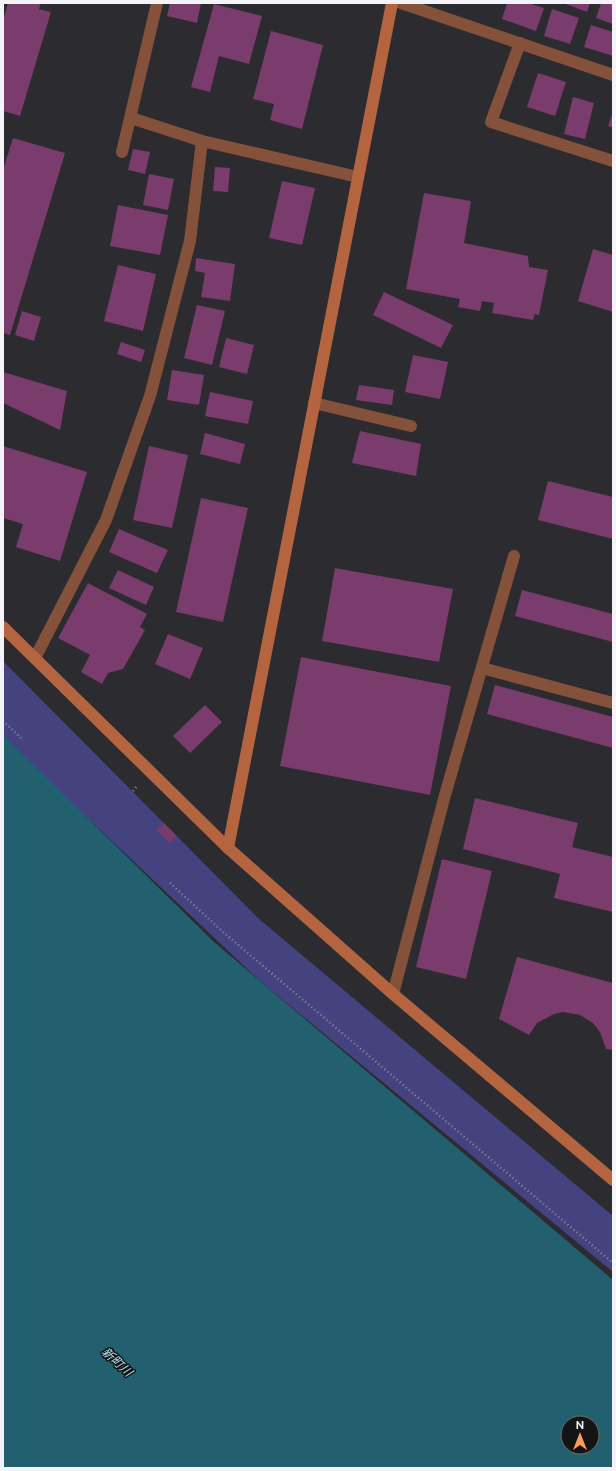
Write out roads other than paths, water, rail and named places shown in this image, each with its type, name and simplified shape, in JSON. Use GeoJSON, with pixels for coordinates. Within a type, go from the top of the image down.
{"type":"FeatureCollection","features":[{"type":"Feature","properties":{"kind":"street"},"geometry":{"type":"LineString","coordinates":[[122,152],[157,3]]}},
{"type":"Feature","properties":{"kind":"street"},"geometry":{"type":"LineString","coordinates":[[228,848],[392,3]]}},
{"type":"Feature","properties":{"kind":"street"},"geometry":{"type":"LineString","coordinates":[[400,3],[613,75]]}},
{"type":"Feature","properties":{"kind":"street"},"geometry":{"type":"LineString","coordinates":[[520,43],[491,122],[613,161]]}},
{"type":"Feature","properties":{"kind":"street"},"geometry":{"type":"LineString","coordinates":[[131,118],[202,141],[358,177]]}},
{"type":"Feature","properties":{"kind":"street"},"geometry":{"type":"LineString","coordinates":[[35,658],[106,520],[150,396],[190,241],[202,141]]}},
{"type":"Feature","properties":{"kind":"street"},"geometry":{"type":"LineString","coordinates":[[314,403],[411,426]]}},
{"type":"Feature","properties":{"kind":"street"},"geometry":{"type":"LineString","coordinates":[[393,994],[441,811],[514,556]]}},
{"type":"Feature","properties":{"kind":"street"},"geometry":{"type":"LineString","coordinates":[[3,627],[228,848],[393,994],[613,1180]]}},
{"type":"Feature","properties":{"kind":"street"},"geometry":{"type":"LineString","coordinates":[[482,668],[613,703]]}},
{"type":"Feature","properties":{"kind":"water","name":"新町川"},"geometry":{"type":"Polygon","coordinates":[[[3,735],[214,942],[613,1280],[613,1468],[3,1468],[3,735]]]}}]}
